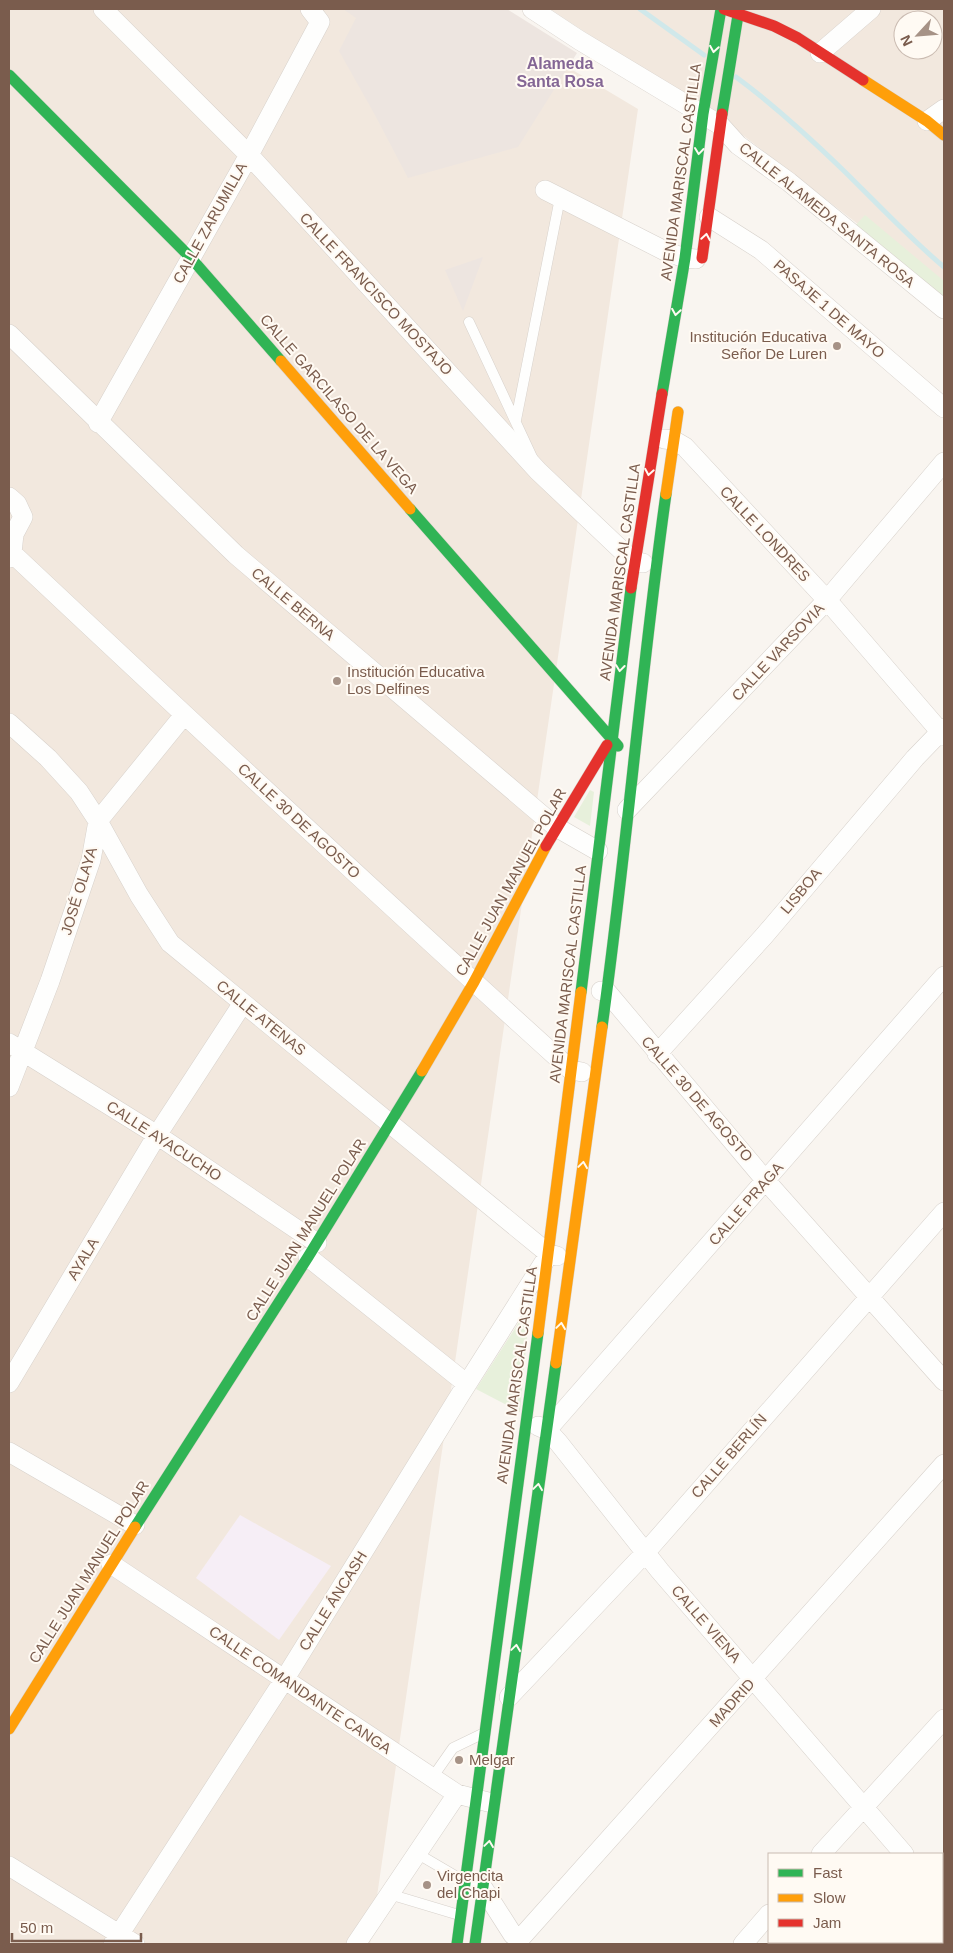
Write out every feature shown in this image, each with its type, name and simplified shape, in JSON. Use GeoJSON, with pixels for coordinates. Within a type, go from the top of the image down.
{"type":"FeatureCollection","features":[{"type":"Feature","properties":{"kind":"main road","name":"AVENIDA MARISCAL CASTILLA"},"geometry":{"type":"LineString","coordinates":[[696,262],[709,217],[712,119],[711,68],[722,9]]}},
{"type":"Feature","properties":{"kind":"main road"},"geometry":{"type":"LineString","coordinates":[[722,9],[739,11],[798,38],[944,135]]}},
{"type":"Feature","properties":{"kind":"main road","name":"AVENIDA MARISCAL CASTILLA"},"geometry":{"type":"LineString","coordinates":[[456,1944],[549,1254],[634,562],[664,439],[696,262],[712,119],[729,79],[739,11]]}},
{"type":"Feature","properties":{"kind":"main road","name":"CALLE GARCILASO DE LA VEGA"},"geometry":{"type":"LineString","coordinates":[[9,75],[108,172],[191,258],[634,764]]}},
{"type":"Feature","properties":{"kind":"main road","name":"AVENIDA MARISCAL CASTILLA"},"geometry":{"type":"LineString","coordinates":[[475,1944],[607,992],[630,808],[656,564],[664,439],[679,402]]}},
{"type":"Feature","properties":{"kind":"main road","name":"CALLE JUAN MANUEL POLAR"},"geometry":{"type":"LineString","coordinates":[[9,1728],[135,1525],[391,1124],[474,982],[556,827],[611,738]]}},
{"type":"Feature","properties":{"kind":"street","name":"CALLE FRANCISCO MOSTAJO"},"geometry":{"type":"LineString","coordinates":[[103,9],[249,155],[538,471],[634,562]]}},
{"type":"Feature","properties":{"kind":"street","name":"CALLE ALAMEDA SANTA ROSA"},"geometry":{"type":"LineString","coordinates":[[532,9],[579,40],[712,119],[738,145],[789,182],[944,310]]}},
{"type":"Feature","properties":{"kind":"street"},"geometry":{"type":"LineString","coordinates":[[820,53],[871,9]]}},
{"type":"Feature","properties":{"kind":"street","name":"CALLE ZARUMILLA"},"geometry":{"type":"LineString","coordinates":[[98,423],[249,155],[315,16]]}},
{"type":"Feature","properties":{"kind":"street"},"geometry":{"type":"LineString","coordinates":[[927,122],[944,109]]}},
{"type":"Feature","properties":{"kind":"street"},"geometry":{"type":"LineString","coordinates":[[553,194],[667,252],[696,262]]}},
{"type":"Feature","properties":{"kind":"street","name":"PASAJE 1 DE MAYO"},"geometry":{"type":"LineString","coordinates":[[709,217],[761,250],[944,408]]}},
{"type":"Feature","properties":{"kind":"street","name":"CALLE BERNA"},"geometry":{"type":"LineString","coordinates":[[9,334],[98,423],[236,555],[556,827],[598,851]]}},
{"type":"Feature","properties":{"kind":"street","name":"CALLE LONDRES"},"geometry":{"type":"LineString","coordinates":[[664,439],[685,447],[827,600],[943,732]]}},
{"type":"Feature","properties":{"kind":"street","name":"CALLE VARSOVIA"},"geometry":{"type":"LineString","coordinates":[[601,831],[630,808],[827,600],[944,462]]}},
{"type":"Feature","properties":{"kind":"street"},"geometry":{"type":"LineString","coordinates":[[9,498],[17,504],[23,517],[14,534],[10,556]]}},
{"type":"Feature","properties":{"kind":"street","name":"CALLE 30 DE AGOSTO"},"geometry":{"type":"LineString","coordinates":[[10,556],[571,1070]]}},
{"type":"Feature","properties":{"kind":"street"},"geometry":{"type":"LineString","coordinates":[[634,562],[656,564]]}},
{"type":"Feature","properties":{"kind":"street","name":"JOSÉ OLAYA"},"geometry":{"type":"LineString","coordinates":[[9,1087],[15,1047],[50,981],[91,860],[98,821],[184,715]]}},
{"type":"Feature","properties":{"kind":"street","name":"CALLE ATENAS"},"geometry":{"type":"LineString","coordinates":[[9,723],[48,758],[79,792],[98,821],[138,895],[170,943],[549,1254],[570,1258]]}},
{"type":"Feature","properties":{"kind":"street","name":"LISBOA"},"geometry":{"type":"LineString","coordinates":[[657,1054],[764,936],[915,758],[943,732]]}},
{"type":"Feature","properties":{"kind":"street","name":"CALLE PRAGA"},"geometry":{"type":"LineString","coordinates":[[547,1430],[944,976]]}},
{"type":"Feature","properties":{"kind":"street"},"geometry":{"type":"LineString","coordinates":[[582,987],[607,992]]}},
{"type":"Feature","properties":{"kind":"street","name":"CALLE 30 DE AGOSTO"},"geometry":{"type":"LineString","coordinates":[[607,992],[657,1054],[766,1181],[944,1381]]}},
{"type":"Feature","properties":{"kind":"street","name":"AYALA"},"geometry":{"type":"LineString","coordinates":[[9,1382],[157,1135],[243,1003]]}},
{"type":"Feature","properties":{"kind":"street","name":"CALLE AYACUCHO"},"geometry":{"type":"LineString","coordinates":[[15,1047],[157,1135],[312,1250]]}},
{"type":"Feature","properties":{"kind":"street"},"geometry":{"type":"LineString","coordinates":[[571,1070],[595,1073]]}},
{"type":"Feature","properties":{"kind":"street","name":"CALLE BERLÍN"},"geometry":{"type":"LineString","coordinates":[[509,1696],[645,1553],[944,1212]]}},
{"type":"Feature","properties":{"kind":"street"},"geometry":{"type":"LineString","coordinates":[[312,1250],[467,1384]]}},
{"type":"Feature","properties":{"kind":"street","name":"CALLE ÁNCASH"},"geometry":{"type":"LineString","coordinates":[[123,1941],[549,1254]]}},
{"type":"Feature","properties":{"kind":"street","name":"CALLE VIENA"},"geometry":{"type":"LineString","coordinates":[[527,1420],[547,1430],[645,1553],[903,1853]]}},
{"type":"Feature","properties":{"kind":"street"},"geometry":{"type":"LineString","coordinates":[[9,1452],[135,1525]]}},
{"type":"Feature","properties":{"kind":"street","name":"MADRID"},"geometry":{"type":"LineString","coordinates":[[518,1940],[944,1464]]}},
{"type":"Feature","properties":{"kind":"street","name":"CALLE COMANDANTE CANGA"},"geometry":{"type":"LineString","coordinates":[[111,1564],[457,1794],[495,1804]]}},
{"type":"Feature","properties":{"kind":"street"},"geometry":{"type":"LineString","coordinates":[[822,1853],[944,1719]]}},
{"type":"Feature","properties":{"kind":"street"},"geometry":{"type":"LineString","coordinates":[[356,1944],[457,1794]]}},
{"type":"Feature","properties":{"kind":"street"},"geometry":{"type":"LineString","coordinates":[[9,1866],[123,1941]]}},
{"type":"Feature","properties":{"kind":"street"},"geometry":{"type":"LineString","coordinates":[[465,1882],[483,1888],[518,1940]]}},
{"type":"Feature","properties":{"kind":"street"},"geometry":{"type":"LineString","coordinates":[[460,1915],[479,1921],[518,1940]]}},
{"type":"Feature","properties":{"kind":"street"},"geometry":{"type":"LineString","coordinates":[[743,1944],[768,1915]]}},
{"type":"Feature","properties":{"kind":"lane"},"geometry":{"type":"LineString","coordinates":[[516,420],[553,194]]}},
{"type":"Feature","properties":{"kind":"lane"},"geometry":{"type":"LineString","coordinates":[[469,322],[538,471]]}},
{"type":"Feature","properties":{"kind":"lane"},"geometry":{"type":"LineString","coordinates":[[432,1778],[452,1748],[483,1734]]}},
{"type":"Feature","properties":{"kind":"lane"},"geometry":{"type":"LineString","coordinates":[[418,1854],[465,1882]]}},
{"type":"Feature","properties":{"kind":"lane"},"geometry":{"type":"LineString","coordinates":[[389,1894],[460,1915]]}},
{"type":"Feature","properties":{"kind":"shaded area"},"geometry":{"type":"Polygon","coordinates":[[[9,9],[470,9],[638,109],[370,1944],[9,1944],[9,9]]]}},
{"type":"Feature","properties":{"kind":"shaded area"},"geometry":{"type":"Polygon","coordinates":[[[343,9],[507,9],[577,53],[518,147],[408,178],[339,51],[356,18],[343,9]]]}},
{"type":"Feature","properties":{"kind":"shaded area"},"geometry":{"type":"Polygon","coordinates":[[[550,9],[944,9],[944,294],[933,282],[744,136],[550,9]]]}},
{"type":"Feature","properties":{"kind":"shaded area"},"geometry":{"type":"Polygon","coordinates":[[[483,257],[463,311],[445,270],[483,257]]]}},
{"type":"Feature","properties":{"kind":"shaded area"},"geometry":{"type":"Polygon","coordinates":[[[240,1515],[331,1566],[279,1640],[196,1578],[240,1515]]]}},
{"type":"Feature","properties":{"kind":"green space"},"geometry":{"type":"Polygon","coordinates":[[[865,215],[944,281],[944,301],[855,226],[865,215]]]}},
{"type":"Feature","properties":{"kind":"green space"},"geometry":{"type":"Polygon","coordinates":[[[590,790],[594,792],[590,826],[574,817],[590,790]]]}},
{"type":"Feature","properties":{"kind":"green space"},"geometry":{"type":"Polygon","coordinates":[[[530,1305],[520,1412],[476,1389],[530,1305]]]}},
{"type":"Feature","properties":{"kind":"waterway"},"geometry":{"type":"LineString","coordinates":[[640,9],[704,55]]}},
{"type":"Feature","properties":{"kind":"waterway"},"geometry":{"type":"LineString","coordinates":[[736,77],[804,133],[905,232],[944,267]]}},
{"type":"Feature","properties":{"kind":"traffic: fast"},"geometry":{"type":"LineString","coordinates":[[662,394],[685,258],[703,114],[721,9]]}},
{"type":"Feature","properties":{"kind":"traffic: fast"},"geometry":{"type":"LineString","coordinates":[[722,114],[739,9]]}},
{"type":"Feature","properties":{"kind":"traffic: fast"},"geometry":{"type":"LineString","coordinates":[[9,75],[191,258],[281,361]]}},
{"type":"Feature","properties":{"kind":"traffic: fast"},"geometry":{"type":"LineString","coordinates":[[602,1027],[666,494]]}},
{"type":"Feature","properties":{"kind":"traffic: fast"},"geometry":{"type":"LineString","coordinates":[[410,509],[618,746]]}},
{"type":"Feature","properties":{"kind":"traffic: fast"},"geometry":{"type":"LineString","coordinates":[[581,992],[631,588]]}},
{"type":"Feature","properties":{"kind":"traffic: fast"},"geometry":{"type":"LineString","coordinates":[[135,1527],[308,1257],[422,1071]]}},
{"type":"Feature","properties":{"kind":"traffic: fast"},"geometry":{"type":"LineString","coordinates":[[457,1944],[538,1333]]}},
{"type":"Feature","properties":{"kind":"traffic: fast"},"geometry":{"type":"LineString","coordinates":[[475,1944],[556,1363]]}},
{"type":"Feature","properties":{"kind":"traffic: slow"},"geometry":{"type":"LineString","coordinates":[[863,80],[927,121],[944,135]]}},
{"type":"Feature","properties":{"kind":"traffic: slow"},"geometry":{"type":"LineString","coordinates":[[281,361],[410,509]]}},
{"type":"Feature","properties":{"kind":"traffic: slow"},"geometry":{"type":"LineString","coordinates":[[666,494],[678,412]]}},
{"type":"Feature","properties":{"kind":"traffic: slow"},"geometry":{"type":"LineString","coordinates":[[422,1071],[474,982],[546,846]]}},
{"type":"Feature","properties":{"kind":"traffic: slow"},"geometry":{"type":"LineString","coordinates":[[538,1333],[581,992]]}},
{"type":"Feature","properties":{"kind":"traffic: slow"},"geometry":{"type":"LineString","coordinates":[[556,1363],[602,1027]]}},
{"type":"Feature","properties":{"kind":"traffic: slow"},"geometry":{"type":"LineString","coordinates":[[9,1729],[135,1527]]}},
{"type":"Feature","properties":{"kind":"traffic: jam"},"geometry":{"type":"LineString","coordinates":[[724,9],[774,26],[798,38],[863,80]]}},
{"type":"Feature","properties":{"kind":"traffic: jam"},"geometry":{"type":"LineString","coordinates":[[702,258],[722,114]]}},
{"type":"Feature","properties":{"kind":"traffic: jam"},"geometry":{"type":"LineString","coordinates":[[631,588],[662,394]]}},
{"type":"Feature","properties":{"kind":"traffic: jam"},"geometry":{"type":"LineString","coordinates":[[546,846],[607,745]]}},
{"type":"Feature","properties":{"kind":"place","name":"Institución Educativa Señor De Luren"},"geometry":{"type":"Point","coordinates":[837,346]}},
{"type":"Feature","properties":{"kind":"place","name":"Institución Educativa Los Delfines"},"geometry":{"type":"Point","coordinates":[337,681]}},
{"type":"Feature","properties":{"kind":"place","name":"Melgar"},"geometry":{"type":"Point","coordinates":[459,1760]}},
{"type":"Feature","properties":{"kind":"place","name":"Virgencita del Chapi"},"geometry":{"type":"Point","coordinates":[427,1885]}},
{"type":"Feature","properties":{"kind":"district","name":"Alameda Santa Rosa"},"geometry":{"type":"Point","coordinates":[560,72]}}]}
